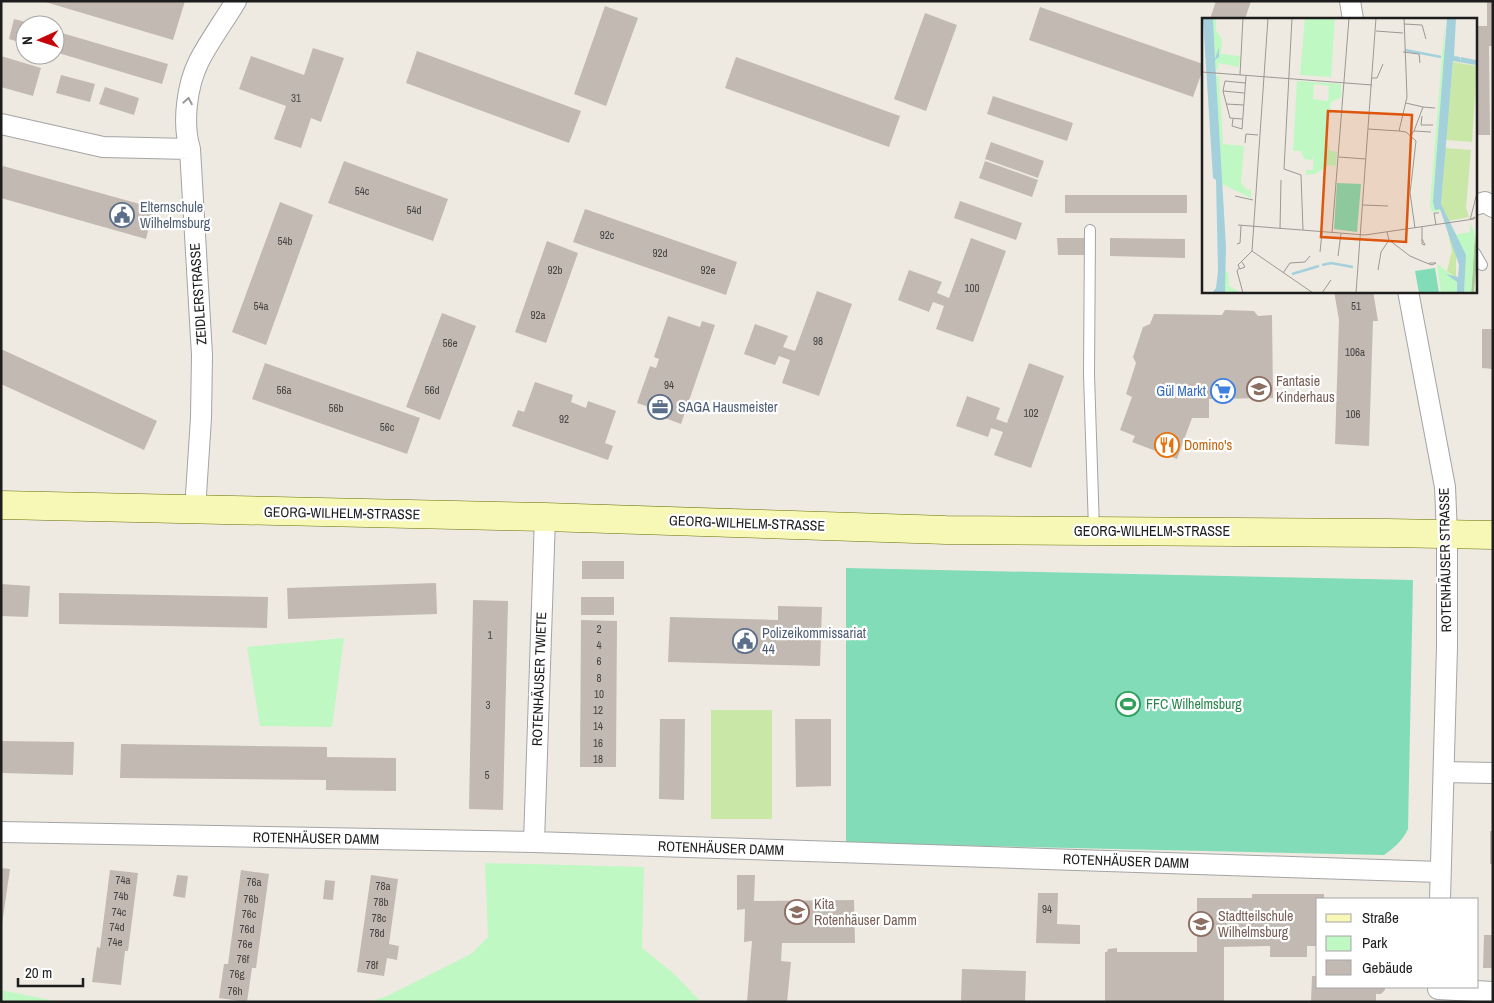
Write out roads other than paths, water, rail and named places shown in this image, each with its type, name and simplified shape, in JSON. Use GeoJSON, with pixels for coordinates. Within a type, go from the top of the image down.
{"type":"FeatureCollection","features":[{"type":"Feature","properties":{"kind":"street","name":"ZEIDLERSTRASSE"},"geometry":{"type":"LineString","coordinates":[[195,510],[201,418],[202,355],[190,149],[186,136],[186,102],[198,62],[236,1]]}},
{"type":"Feature","properties":{"kind":"street"},"geometry":{"type":"LineString","coordinates":[[1350,1],[1353,18]]}},
{"type":"Feature","properties":{"kind":"street"},"geometry":{"type":"LineString","coordinates":[[1,124],[104,147],[190,149]]}},
{"type":"Feature","properties":{"kind":"street","name":"ROTENHÄUSER STRASSE"},"geometry":{"type":"LineString","coordinates":[[1408,292],[1445,487],[1447,534],[1444,772],[1440,898]]}},
{"type":"Feature","properties":{"kind":"street","name":"GEORG-WILHELM-STRASSE"},"geometry":{"type":"LineString","coordinates":[[1,505],[545,517],[946,530],[1493,535]]}},
{"type":"Feature","properties":{"kind":"street","name":"ROTENHÄUSER TWIETE"},"geometry":{"type":"LineString","coordinates":[[534,842],[545,517]]}},
{"type":"Feature","properties":{"kind":"street"},"geometry":{"type":"LineString","coordinates":[[1444,772],[1493,773]]}},
{"type":"Feature","properties":{"kind":"street","name":"ROTENHÄUSER DAMM"},"geometry":{"type":"LineString","coordinates":[[1,832],[534,842],[1440,872]]}},
{"type":"Feature","properties":{"kind":"street"},"geometry":{"type":"LineString","coordinates":[[1438,993],[1493,992]]}},
{"type":"Feature","properties":{"kind":"lane"},"geometry":{"type":"LineString","coordinates":[[1090,230],[1089,375],[1094,530]]}},
{"type":"Feature","properties":{"kind":"lane"},"geometry":{"type":"LineString","coordinates":[[1476,255],[1482,265]]}},
{"type":"Feature","properties":{"kind":"place","name":"Elternschule Wilhelmsburg"},"geometry":{"type":"Point","coordinates":[122,215]}},
{"type":"Feature","properties":{"kind":"place","name":"Fantasie Kinderhaus"},"geometry":{"type":"Point","coordinates":[1259,389]}},
{"type":"Feature","properties":{"kind":"place","name":"Gül Markt"},"geometry":{"type":"Point","coordinates":[1223,391]}},
{"type":"Feature","properties":{"kind":"place","name":"SAGA Hausmeister"},"geometry":{"type":"Point","coordinates":[660,407]}},
{"type":"Feature","properties":{"kind":"place","name":"Domino's"},"geometry":{"type":"Point","coordinates":[1167,445]}},
{"type":"Feature","properties":{"kind":"place","name":"Polizeikommissariat 44"},"geometry":{"type":"Point","coordinates":[745,641]}},
{"type":"Feature","properties":{"kind":"place","name":"FFC Wilhelmsburg"},"geometry":{"type":"Point","coordinates":[1128,704]}},
{"type":"Feature","properties":{"kind":"place","name":"Kita Rotenhäuser Damm"},"geometry":{"type":"Point","coordinates":[797,912]}},
{"type":"Feature","properties":{"kind":"place","name":"Stadtteilschule Wilhelmsburg"},"geometry":{"type":"Point","coordinates":[1201,924]}}]}
